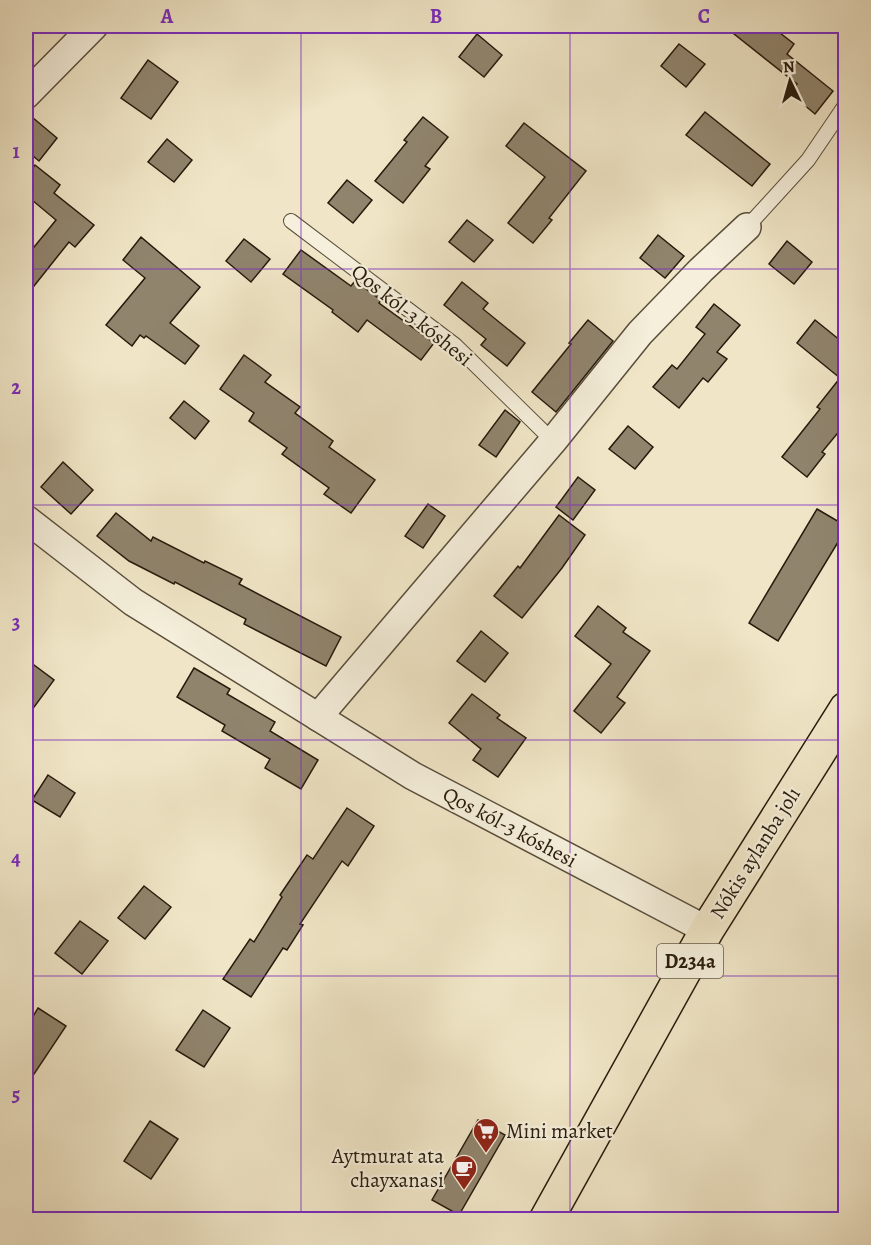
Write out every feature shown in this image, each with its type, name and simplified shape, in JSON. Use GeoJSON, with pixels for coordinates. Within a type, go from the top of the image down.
{"type":"FeatureCollection","features":[{"type":"Feature","properties":{"kind":"main road","name":"Nókis aylanba jolı"},"geometry":{"type":"LineString","coordinates":[[546,1220],[707,930],[846,709]]}},
{"type":"Feature","properties":{"kind":"street"},"geometry":{"type":"LineString","coordinates":[[26,95],[94,26]]}},
{"type":"Feature","properties":{"kind":"street"},"geometry":{"type":"LineString","coordinates":[[318,717],[553,441],[640,333],[701,270],[747,228]]}},
{"type":"Feature","properties":{"kind":"street","name":"Qos kól-3 kóshesi"},"geometry":{"type":"LineString","coordinates":[[29,528],[133,602],[413,776],[707,930]]}},
{"type":"Feature","properties":{"kind":"lane"},"geometry":{"type":"LineString","coordinates":[[747,228],[808,160],[846,104]]}},
{"type":"Feature","properties":{"kind":"lane","name":"Qos kól-3 kóshesi"},"geometry":{"type":"LineString","coordinates":[[291,221],[455,345],[553,441]]}},
{"type":"Feature","properties":{"kind":"building"},"geometry":{"type":"Polygon","coordinates":[[[724,26],[771,26],[794,44],[787,54],[833,91],[815,114],[790,93],[797,84],[724,26]]]}},
{"type":"Feature","properties":{"kind":"building"},"geometry":{"type":"Polygon","coordinates":[[[477,34],[502,55],[484,77],[459,57],[477,34]]]}},
{"type":"Feature","properties":{"kind":"building"},"geometry":{"type":"Polygon","coordinates":[[[679,44],[705,64],[686,87],[661,66],[679,44]]]}},
{"type":"Feature","properties":{"kind":"building"},"geometry":{"type":"Polygon","coordinates":[[[148,60],[178,82],[151,119],[121,98],[148,60]]]}},
{"type":"Feature","properties":{"kind":"building"},"geometry":{"type":"Polygon","coordinates":[[[26,112],[57,138],[39,161],[26,150],[26,112]]]}},
{"type":"Feature","properties":{"kind":"building"},"geometry":{"type":"Polygon","coordinates":[[[705,112],[770,164],[752,186],[686,135],[705,112]]]}},
{"type":"Feature","properties":{"kind":"building"},"geometry":{"type":"Polygon","coordinates":[[[423,117],[448,137],[425,166],[430,169],[403,203],[375,181],[407,142],[404,140],[423,117]]]}},
{"type":"Feature","properties":{"kind":"building"},"geometry":{"type":"Polygon","coordinates":[[[524,123],[586,171],[549,218],[552,220],[533,243],[508,223],[545,177],[506,146],[524,123]]]}},
{"type":"Feature","properties":{"kind":"building"},"geometry":{"type":"Polygon","coordinates":[[[167,139],[192,160],[174,182],[148,162],[167,139]]]}},
{"type":"Feature","properties":{"kind":"building"},"geometry":{"type":"Polygon","coordinates":[[[35,165],[60,185],[54,193],[94,225],[75,247],[69,242],[26,296],[26,257],[56,220],[26,195],[26,177],[35,165]]]}},
{"type":"Feature","properties":{"kind":"building"},"geometry":{"type":"Polygon","coordinates":[[[347,180],[372,200],[353,223],[328,203],[347,180]]]}},
{"type":"Feature","properties":{"kind":"building"},"geometry":{"type":"Polygon","coordinates":[[[467,220],[493,240],[474,262],[449,242],[467,220]]]}},
{"type":"Feature","properties":{"kind":"building"},"geometry":{"type":"Polygon","coordinates":[[[658,235],[684,256],[665,278],[640,258],[658,235]]]}},
{"type":"Feature","properties":{"kind":"building"},"geometry":{"type":"Polygon","coordinates":[[[141,237],[200,287],[170,323],[199,346],[185,364],[146,336],[144,338],[140,335],[132,346],[106,325],[145,278],[123,260],[141,237]]]}},
{"type":"Feature","properties":{"kind":"building"},"geometry":{"type":"Polygon","coordinates":[[[244,239],[270,259],[251,282],[226,261],[244,239]]]}},
{"type":"Feature","properties":{"kind":"building"},"geometry":{"type":"Polygon","coordinates":[[[787,241],[812,262],[794,284],[769,264],[787,241]]]}},
{"type":"Feature","properties":{"kind":"building"},"geometry":{"type":"Polygon","coordinates":[[[301,250],[351,286],[355,281],[381,300],[379,303],[434,343],[421,360],[367,320],[358,332],[332,312],[333,310],[283,274],[301,250]]]}},
{"type":"Feature","properties":{"kind":"building"},"geometry":{"type":"Polygon","coordinates":[[[462,282],[488,303],[483,309],[525,343],[507,366],[481,345],[486,339],[444,305],[462,282]]]}},
{"type":"Feature","properties":{"kind":"building"},"geometry":{"type":"Polygon","coordinates":[[[714,304],[740,325],[717,352],[727,359],[708,382],[703,378],[679,408],[653,387],[672,365],[677,369],[705,334],[696,327],[714,304]]]}},
{"type":"Feature","properties":{"kind":"building"},"geometry":{"type":"Polygon","coordinates":[[[588,320],[613,341],[556,412],[532,392],[588,320]]]}},
{"type":"Feature","properties":{"kind":"building"},"geometry":{"type":"Polygon","coordinates":[[[815,320],[846,345],[846,423],[822,452],[825,454],[807,477],[782,457],[820,409],[817,407],[840,378],[797,343],[815,320]]]}},
{"type":"Feature","properties":{"kind":"building"},"geometry":{"type":"Polygon","coordinates":[[[244,355],[271,375],[265,382],[300,407],[295,413],[333,441],[329,447],[375,480],[351,513],[324,494],[329,488],[282,454],[287,448],[249,421],[254,413],[220,389],[244,355]]]}},
{"type":"Feature","properties":{"kind":"building"},"geometry":{"type":"Polygon","coordinates":[[[184,401],[209,421],[195,439],[170,418],[184,401]]]}},
{"type":"Feature","properties":{"kind":"building"},"geometry":{"type":"Polygon","coordinates":[[[505,410],[520,422],[496,457],[479,445],[505,410]]]}},
{"type":"Feature","properties":{"kind":"building"},"geometry":{"type":"Polygon","coordinates":[[[628,426],[653,447],[635,469],[609,449],[628,426]]]}},
{"type":"Feature","properties":{"kind":"building"},"geometry":{"type":"Polygon","coordinates":[[[63,462],[93,490],[71,514],[41,487],[63,462]]]}},
{"type":"Feature","properties":{"kind":"building"},"geometry":{"type":"Polygon","coordinates":[[[578,477],[595,490],[573,520],[556,507],[578,477]]]}},
{"type":"Feature","properties":{"kind":"building"},"geometry":{"type":"Polygon","coordinates":[[[428,504],[445,516],[423,548],[405,536],[428,504]]]}},
{"type":"Feature","properties":{"kind":"building"},"geometry":{"type":"Polygon","coordinates":[[[817,509],[846,526],[846,529],[778,641],[749,623],[817,509]]]}},
{"type":"Feature","properties":{"kind":"building"},"geometry":{"type":"Polygon","coordinates":[[[116,513],[151,541],[153,537],[242,579],[239,584],[341,637],[326,666],[244,624],[246,619],[129,561],[97,536],[116,513]]]}},
{"type":"Feature","properties":{"kind":"building"},"geometry":{"type":"Polygon","coordinates":[[[559,515],[585,535],[522,618],[494,596],[518,566],[520,568],[559,515]]]}},
{"type":"Feature","properties":{"kind":"building"},"geometry":{"type":"Polygon","coordinates":[[[598,606],[626,628],[623,632],[650,651],[617,697],[625,703],[601,733],[574,711],[611,664],[575,636],[598,606]]]}},
{"type":"Feature","properties":{"kind":"building"},"geometry":{"type":"Polygon","coordinates":[[[481,631],[508,653],[485,682],[457,661],[481,631]]]}},
{"type":"Feature","properties":{"kind":"building"},"geometry":{"type":"Polygon","coordinates":[[[26,659],[54,680],[26,718],[26,659]]]}},
{"type":"Feature","properties":{"kind":"building"},"geometry":{"type":"Polygon","coordinates":[[[194,668],[230,689],[227,694],[275,722],[270,731],[318,760],[301,789],[265,768],[270,759],[222,731],[225,725],[177,697],[194,668]]]}},
{"type":"Feature","properties":{"kind":"building"},"geometry":{"type":"Polygon","coordinates":[[[472,694],[500,715],[497,718],[526,738],[498,777],[473,760],[481,749],[449,723],[472,694]]]}},
{"type":"Feature","properties":{"kind":"building"},"geometry":{"type":"Polygon","coordinates":[[[48,775],[75,793],[60,817],[32,800],[48,775]]]}},
{"type":"Feature","properties":{"kind":"building"},"geometry":{"type":"Polygon","coordinates":[[[347,808],[374,826],[348,866],[342,861],[300,924],[303,925],[287,950],[283,948],[251,997],[223,979],[250,939],[254,942],[282,897],[280,895],[307,855],[313,859],[347,808]]]}},
{"type":"Feature","properties":{"kind":"building"},"geometry":{"type":"Polygon","coordinates":[[[144,886],[171,907],[145,939],[118,918],[144,886]]]}},
{"type":"Feature","properties":{"kind":"building"},"geometry":{"type":"Polygon","coordinates":[[[80,921],[108,941],[82,974],[55,953],[80,921]]]}},
{"type":"Feature","properties":{"kind":"building"},"geometry":{"type":"Polygon","coordinates":[[[38,1008],[66,1026],[26,1086],[26,1028],[38,1008]]]}},
{"type":"Feature","properties":{"kind":"building"},"geometry":{"type":"Polygon","coordinates":[[[203,1010],[230,1028],[204,1067],[176,1050],[203,1010]]]}},
{"type":"Feature","properties":{"kind":"building"},"geometry":{"type":"Polygon","coordinates":[[[478,1120],[505,1135],[459,1215],[432,1200],[478,1120]]]}},
{"type":"Feature","properties":{"kind":"building"},"geometry":{"type":"Polygon","coordinates":[[[150,1121],[178,1139],[151,1179],[124,1161],[150,1121]]]}},
{"type":"Feature","properties":{"kind":"place","name":"Mini market"},"geometry":{"type":"Point","coordinates":[486,1154]}},
{"type":"Feature","properties":{"kind":"place","name":"Aytmurat ata chayxanasi"},"geometry":{"type":"Point","coordinates":[464,1191]}}]}
